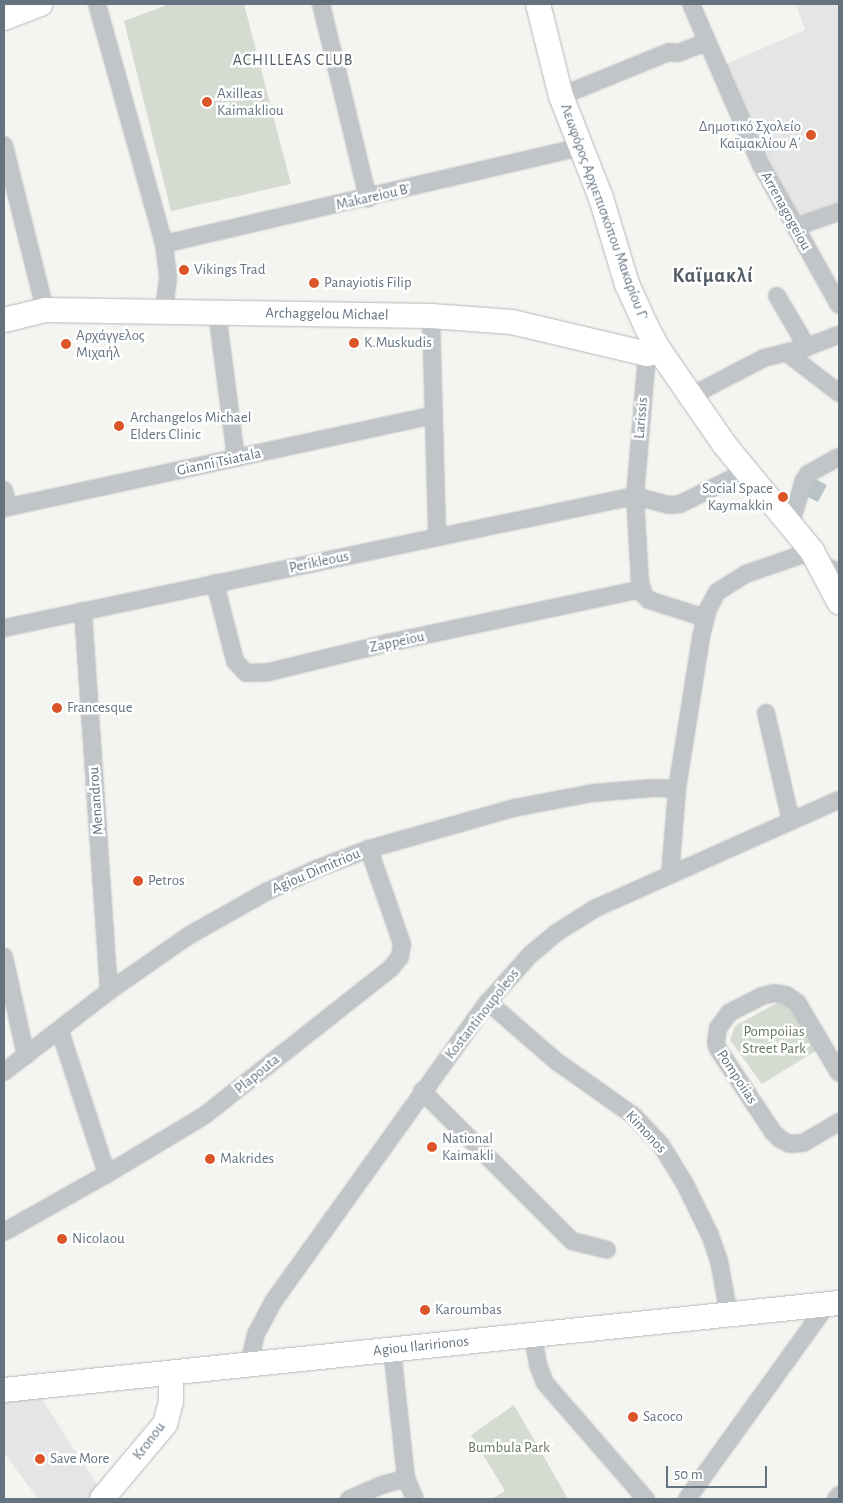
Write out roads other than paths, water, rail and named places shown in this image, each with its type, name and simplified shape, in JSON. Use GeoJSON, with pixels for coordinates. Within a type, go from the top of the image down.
{"type":"FeatureCollection","features":[{"type":"Feature","properties":{"kind":"street"},"geometry":{"type":"LineString","coordinates":[[4,18],[40,4]]}},
{"type":"Feature","properties":{"kind":"street"},"geometry":{"type":"LineString","coordinates":[[97,4],[164,244],[168,278],[164,312]]}},
{"type":"Feature","properties":{"kind":"street"},"geometry":{"type":"LineString","coordinates":[[322,4],[368,198]]}},
{"type":"Feature","properties":{"kind":"street","name":"Λεωφόρος Αρχιεπισκόπου Μακαρίου Γ'"},"geometry":{"type":"LineString","coordinates":[[538,4],[561,96],[601,198],[627,284],[653,352],[691,396],[782,515],[824,562],[839,602]]}},
{"type":"Feature","properties":{"kind":"street","name":"Arrenagogeiou"},"geometry":{"type":"LineString","coordinates":[[691,4],[760,163],[839,305]]}},
{"type":"Feature","properties":{"kind":"street"},"geometry":{"type":"LineString","coordinates":[[561,96],[670,52],[678,53],[706,42]]}},
{"type":"Feature","properties":{"kind":"street"},"geometry":{"type":"LineString","coordinates":[[4,145],[45,310]]}},
{"type":"Feature","properties":{"kind":"street","name":"Makareiou B'"},"geometry":{"type":"LineString","coordinates":[[164,244],[581,147]]}},
{"type":"Feature","properties":{"kind":"street"},"geometry":{"type":"LineString","coordinates":[[795,227],[839,212]]}},
{"type":"Feature","properties":{"kind":"street"},"geometry":{"type":"LineString","coordinates":[[777,296],[807,347]]}},
{"type":"Feature","properties":{"kind":"street","name":"Archaggelou Michael"},"geometry":{"type":"LineString","coordinates":[[4,320],[45,310],[431,316],[512,322],[653,352]]}},
{"type":"Feature","properties":{"kind":"street"},"geometry":{"type":"LineString","coordinates":[[217,312],[236,458]]}},
{"type":"Feature","properties":{"kind":"street"},"geometry":{"type":"LineString","coordinates":[[431,316],[437,537]]}},
{"type":"Feature","properties":{"kind":"street"},"geometry":{"type":"LineString","coordinates":[[691,396],[764,358],[807,347],[839,335]]}},
{"type":"Feature","properties":{"kind":"street","name":"Larissis"},"geometry":{"type":"LineString","coordinates":[[642,589],[635,496],[653,352]]}},
{"type":"Feature","properties":{"kind":"street"},"geometry":{"type":"LineString","coordinates":[[787,353],[839,393]]}},
{"type":"Feature","properties":{"kind":"street","name":"Gianni Tsiatala"},"geometry":{"type":"LineString","coordinates":[[6,507],[433,415]]}},
{"type":"Feature","properties":{"kind":"street"},"geometry":{"type":"LineString","coordinates":[[791,523],[804,480],[808,474],[839,457]]}},
{"type":"Feature","properties":{"kind":"street"},"geometry":{"type":"LineString","coordinates":[[635,496],[669,505],[680,504],[747,471]]}},
{"type":"Feature","properties":{"kind":"street"},"geometry":{"type":"LineString","coordinates":[[4,490],[6,507]]}},
{"type":"Feature","properties":{"kind":"street","name":"Perikleous"},"geometry":{"type":"LineString","coordinates":[[4,628],[635,496]]}},
{"type":"Feature","properties":{"kind":"street"},"geometry":{"type":"LineString","coordinates":[[670,875],[677,789],[705,618],[713,599],[724,587],[746,574],[824,562]]}},
{"type":"Feature","properties":{"kind":"street","name":"Zappeiou"},"geometry":{"type":"LineString","coordinates":[[215,583],[235,661],[246,673],[269,672],[388,643],[642,589]]}},
{"type":"Feature","properties":{"kind":"street"},"geometry":{"type":"LineString","coordinates":[[642,589],[648,600],[705,618]]}},
{"type":"Feature","properties":{"kind":"street","name":"Menandrou"},"geometry":{"type":"LineString","coordinates":[[83,611],[109,991]]}},
{"type":"Feature","properties":{"kind":"street"},"geometry":{"type":"LineString","coordinates":[[766,713],[791,822]]}},
{"type":"Feature","properties":{"kind":"street","name":"Agiou Dimitriou"},"geometry":{"type":"LineString","coordinates":[[4,1072],[60,1031],[109,991],[220,917],[276,888],[369,849],[475,818],[556,800],[632,790],[677,789]]}},
{"type":"Feature","properties":{"kind":"street","name":"Kostantinoupoleos"},"geometry":{"type":"LineString","coordinates":[[249,1364],[256,1334],[269,1307],[422,1091],[488,1002],[517,968],[556,933],[596,908],[839,800]]}},
{"type":"Feature","properties":{"kind":"street","name":"Plapouta"},"geometry":{"type":"LineString","coordinates":[[4,1232],[108,1174],[218,1105],[396,962],[402,950],[401,937],[369,849]]}},
{"type":"Feature","properties":{"kind":"street"},"geometry":{"type":"LineString","coordinates":[[4,957],[26,1056]]}},
{"type":"Feature","properties":{"kind":"street","name":"Pompoiias"},"geometry":{"type":"LineString","coordinates":[[839,1073],[801,1007],[786,995],[774,993],[762,996],[729,1012],[718,1028],[716,1043],[718,1049],[773,1132],[780,1139],[790,1144],[802,1143],[839,1122]]}},
{"type":"Feature","properties":{"kind":"street","name":"Kimonos"},"geometry":{"type":"LineString","coordinates":[[488,1002],[556,1061],[634,1116],[661,1145],[685,1184],[710,1235],[719,1261],[728,1315]]}},
{"type":"Feature","properties":{"kind":"street"},"geometry":{"type":"LineString","coordinates":[[60,1031],[108,1174]]}},
{"type":"Feature","properties":{"kind":"street"},"geometry":{"type":"LineString","coordinates":[[422,1091],[572,1241],[606,1250]]}},
{"type":"Feature","properties":{"kind":"street"},"geometry":{"type":"LineString","coordinates":[[687,1499],[833,1304]]}},
{"type":"Feature","properties":{"kind":"street","name":"Agiou Ilaririonos"},"geometry":{"type":"LineString","coordinates":[[4,1390],[833,1304]]}},
{"type":"Feature","properties":{"kind":"street"},"geometry":{"type":"LineString","coordinates":[[532,1334],[538,1365],[545,1383],[646,1499]]}},
{"type":"Feature","properties":{"kind":"street"},"geometry":{"type":"LineString","coordinates":[[392,1349],[406,1478],[414,1499]]}},
{"type":"Feature","properties":{"kind":"street","name":"Kronou"},"geometry":{"type":"LineString","coordinates":[[102,1499],[165,1424],[171,1402],[171,1373]]}},
{"type":"Feature","properties":{"kind":"street"},"geometry":{"type":"LineString","coordinates":[[349,1499],[382,1484],[406,1478]]}},
{"type":"Feature","properties":{"kind":"street"},"geometry":{"type":"LineString","coordinates":[[836,1499],[839,1495]]}},
{"type":"Feature","properties":{"kind":"place","name":"Axilleas Kaimakliou"},"geometry":{"type":"Point","coordinates":[207,102]}},
{"type":"Feature","properties":{"kind":"place","name":"Δημοτικό Σχολείο Καϊμακλίου Α΄"},"geometry":{"type":"Point","coordinates":[811,135]}},
{"type":"Feature","properties":{"kind":"place","name":"Vikings Trad"},"geometry":{"type":"Point","coordinates":[184,270]}},
{"type":"Feature","properties":{"kind":"place","name":"Panayiotis Filip"},"geometry":{"type":"Point","coordinates":[314,283]}},
{"type":"Feature","properties":{"kind":"place","name":"K.Muskudis"},"geometry":{"type":"Point","coordinates":[354,343]}},
{"type":"Feature","properties":{"kind":"place","name":"Αρχάγγελος Μιχαήλ"},"geometry":{"type":"Point","coordinates":[66,344]}},
{"type":"Feature","properties":{"kind":"place","name":"Archangelos Michael Elders Clinic"},"geometry":{"type":"Point","coordinates":[119,426]}},
{"type":"Feature","properties":{"kind":"place","name":"Social Space Kaymakkin"},"geometry":{"type":"Point","coordinates":[783,497]}},
{"type":"Feature","properties":{"kind":"place","name":"Francesque"},"geometry":{"type":"Point","coordinates":[57,708]}},
{"type":"Feature","properties":{"kind":"place","name":"Petros"},"geometry":{"type":"Point","coordinates":[138,881]}},
{"type":"Feature","properties":{"kind":"place","name":"National Kaimakli"},"geometry":{"type":"Point","coordinates":[432,1147]}},
{"type":"Feature","properties":{"kind":"place","name":"Makrides"},"geometry":{"type":"Point","coordinates":[210,1159]}},
{"type":"Feature","properties":{"kind":"place","name":"Nicolaou"},"geometry":{"type":"Point","coordinates":[62,1239]}},
{"type":"Feature","properties":{"kind":"place","name":"Karoumbas"},"geometry":{"type":"Point","coordinates":[425,1310]}},
{"type":"Feature","properties":{"kind":"place","name":"Sacoco"},"geometry":{"type":"Point","coordinates":[633,1417]}},
{"type":"Feature","properties":{"kind":"place","name":"Save More"},"geometry":{"type":"Point","coordinates":[40,1459]}},
{"type":"Feature","properties":{"kind":"district","name":"ACHILLEAS CLUB"},"geometry":{"type":"Point","coordinates":[293,60]}},
{"type":"Feature","properties":{"kind":"district","name":"Καϊμακλί"},"geometry":{"type":"Point","coordinates":[713,276]}},
{"type":"Feature","properties":{"kind":"park label","name":"Pompoiias Street Park"},"geometry":{"type":"Point","coordinates":[774,1040]}},
{"type":"Feature","properties":{"kind":"park label","name":"Bumbula Park"},"geometry":{"type":"Point","coordinates":[509,1448]}}]}
